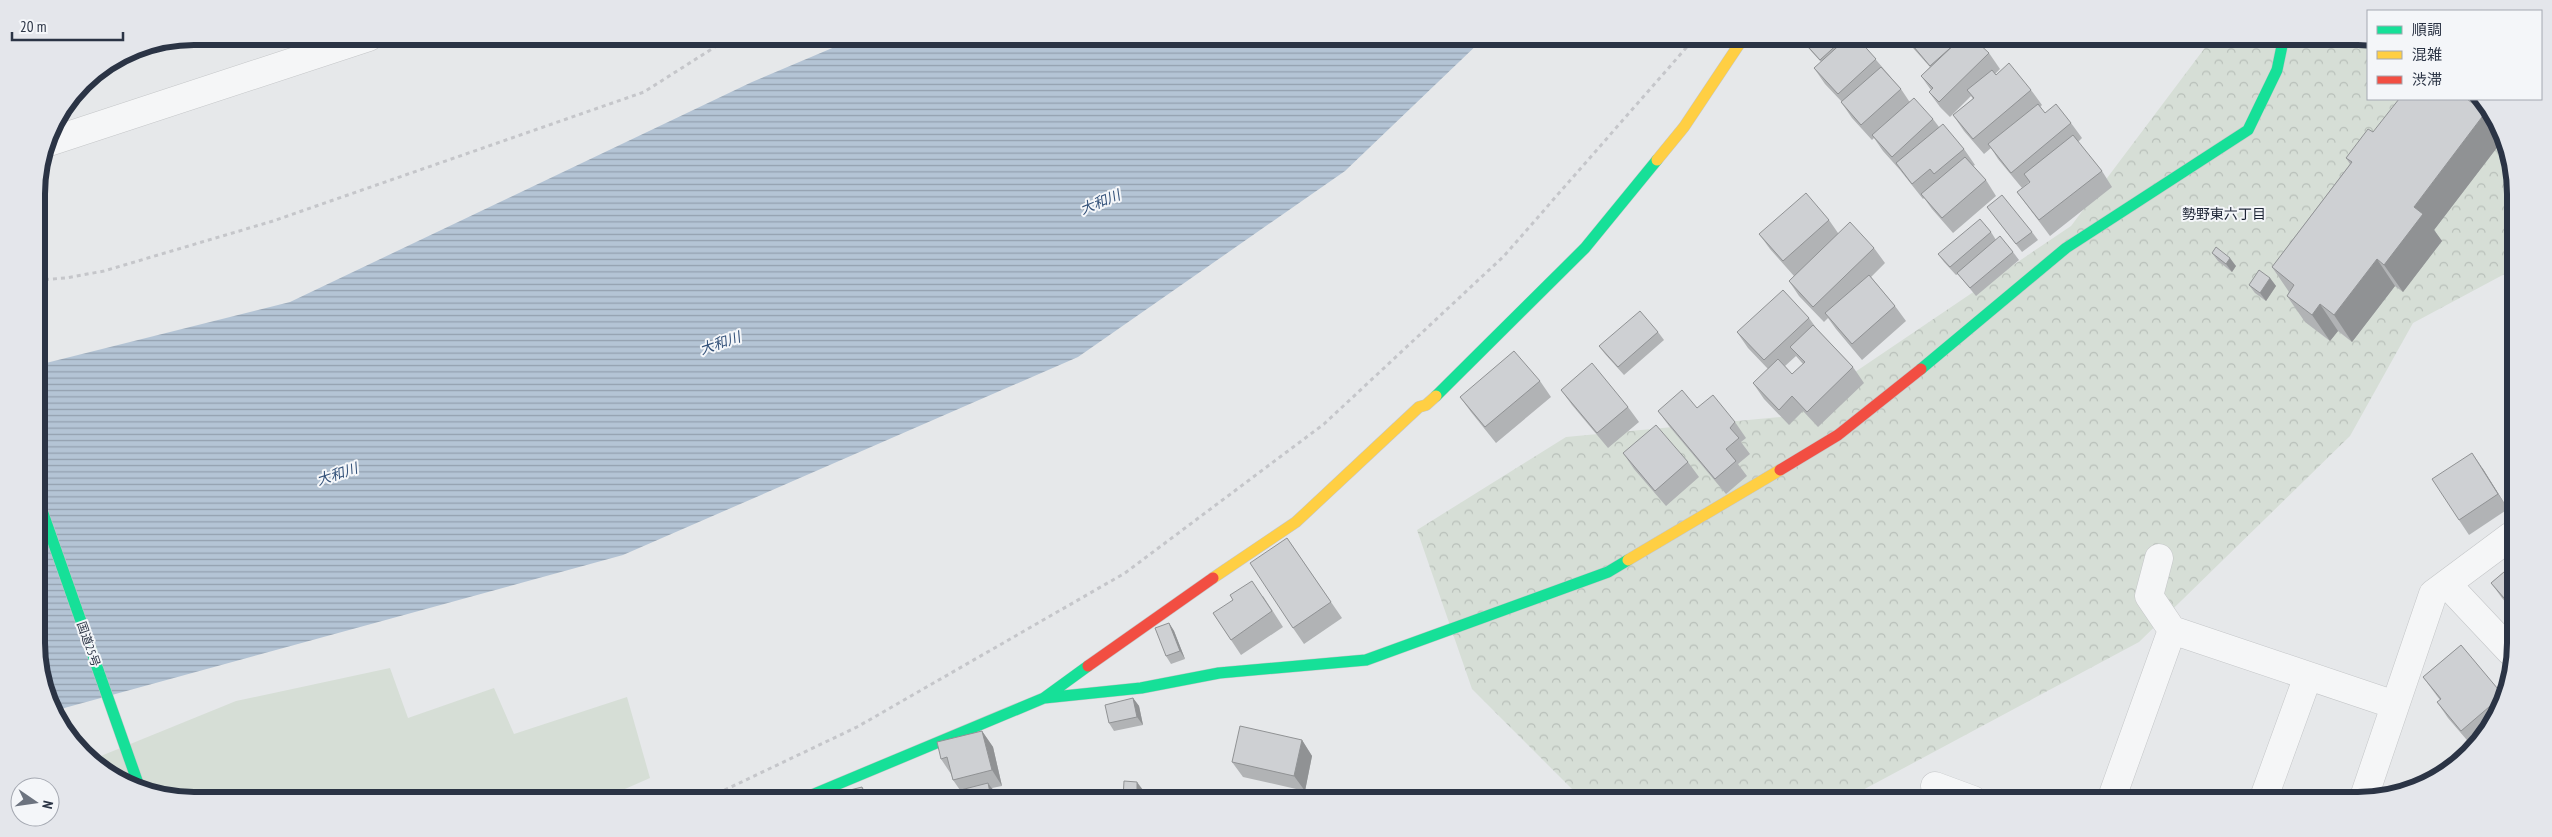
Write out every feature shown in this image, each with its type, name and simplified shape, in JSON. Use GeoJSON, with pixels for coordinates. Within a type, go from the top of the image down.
{"type":"FeatureCollection","features":[{"type":"Feature","properties":{"kind":"main road"},"geometry":{"type":"LineString","coordinates":[[819,792],[1044,698],[1142,627],[1296,522],[1419,407],[1426,406],[1585,248],[1684,128],[1739,45]]}},
{"type":"Feature","properties":{"kind":"main road"},"geometry":{"type":"LineString","coordinates":[[1044,698],[1141,688],[1219,673],[1366,660],[1608,572],[1838,435],[1898,388],[2066,248],[2248,130],[2277,70],[2282,45]]}},
{"type":"Feature","properties":{"kind":"main road","name":"国道25号"},"geometry":{"type":"LineString","coordinates":[[45,519],[137,781]]}},
{"type":"Feature","properties":{"kind":"street"},"geometry":{"type":"LineString","coordinates":[[58,133],[343,45]]}},
{"type":"Feature","properties":{"kind":"street"},"geometry":{"type":"LineString","coordinates":[[2366,792],[2433,594],[2507,539]]}},
{"type":"Feature","properties":{"kind":"street"},"geometry":{"type":"LineString","coordinates":[[2159,558],[2149,596],[2172,630],[2395,705]]}},
{"type":"Feature","properties":{"kind":"street"},"geometry":{"type":"LineString","coordinates":[[2447,584],[2507,648]]}},
{"type":"Feature","properties":{"kind":"street"},"geometry":{"type":"LineString","coordinates":[[2114,792],[2172,630]]}},
{"type":"Feature","properties":{"kind":"street"},"geometry":{"type":"LineString","coordinates":[[2266,792],[2308,676]]}},
{"type":"Feature","properties":{"kind":"street"},"geometry":{"type":"LineString","coordinates":[[1935,786],[1951,792]]}},
{"type":"Feature","properties":{"kind":"path"},"geometry":{"type":"LineString","coordinates":[[45,279],[66,278],[104,271],[273,221],[644,92],[718,45]]}},
{"type":"Feature","properties":{"kind":"path"},"geometry":{"type":"LineString","coordinates":[[720,792],[857,727],[1125,573],[1324,424],[1504,256],[1689,45]]}},
{"type":"Feature","properties":{"kind":"green space"},"geometry":{"type":"Polygon","coordinates":[[[2207,45],[2367,45],[2367,100],[2473,100],[2487,120],[2499,146],[2507,185],[2507,273],[2413,323],[2350,436],[2139,642],[1859,792],[1575,792],[1472,689],[1417,530],[1566,437],[1790,416],[2071,226],[2207,45]]]}},
{"type":"Feature","properties":{"kind":"green space"},"geometry":{"type":"Polygon","coordinates":[[[390,668],[408,718],[494,688],[514,734],[627,697],[650,778],[618,792],[194,792],[175,791],[137,781],[99,757],[236,701],[390,668]]]}},
{"type":"Feature","properties":{"kind":"water","name":"大和川"},"geometry":{"type":"Polygon","coordinates":[[[839,45],[1477,45],[1345,171],[1078,357],[623,555],[61,709],[53,691],[45,652],[45,363],[290,302],[752,82],[839,45]]]}},
{"type":"Feature","properties":{"kind":"building"},"geometry":{"type":"Polygon","coordinates":[[[1806,45],[1836,45],[1820,60],[1806,45]]]}},
{"type":"Feature","properties":{"kind":"building"},"geometry":{"type":"Polygon","coordinates":[[[1839,45],[1863,45],[1876,59],[1838,94],[1814,68],[1839,45]]]}},
{"type":"Feature","properties":{"kind":"building"},"geometry":{"type":"Polygon","coordinates":[[[1912,45],[1954,45],[1930,66],[1912,45]]]}},
{"type":"Feature","properties":{"kind":"building"},"geometry":{"type":"Polygon","coordinates":[[[1954,45],[1980,45],[1989,53],[1939,102],[1929,92],[1933,88],[1921,76],[1954,45]]]}},
{"type":"Feature","properties":{"kind":"building"},"geometry":{"type":"Polygon","coordinates":[[[2009,63],[2031,90],[1973,139],[1953,115],[1974,98],[1967,90],[1992,70],[1996,75],[2009,63]]]}},
{"type":"Feature","properties":{"kind":"building"},"geometry":{"type":"Polygon","coordinates":[[[1881,67],[1901,89],[1861,125],[1841,102],[1881,67]]]}},
{"type":"Feature","properties":{"kind":"building"},"geometry":{"type":"Polygon","coordinates":[[[1914,98],[1933,119],[1892,157],[1872,135],[1914,98]]]}},
{"type":"Feature","properties":{"kind":"building"},"geometry":{"type":"Polygon","coordinates":[[[2398,100],[2468,100],[2480,109],[2484,115],[2414,207],[2423,214],[2384,265],[2377,259],[2334,315],[2320,304],[2312,315],[2287,296],[2294,285],[2272,267],[2352,162],[2346,158],[2368,129],[2373,132],[2398,100]]]}},
{"type":"Feature","properties":{"kind":"building"},"geometry":{"type":"Polygon","coordinates":[[[2038,104],[2045,113],[2056,104],[2071,123],[2011,173],[1988,144],[2038,104]]]}},
{"type":"Feature","properties":{"kind":"building"},"geometry":{"type":"Polygon","coordinates":[[[1943,124],[1964,149],[1934,174],[1930,169],[1912,184],[1896,163],[1943,124]]]}},
{"type":"Feature","properties":{"kind":"building"},"geometry":{"type":"Polygon","coordinates":[[[2073,135],[2102,171],[2039,220],[2017,192],[2030,182],[2024,174],[2073,135]]]}},
{"type":"Feature","properties":{"kind":"building"},"geometry":{"type":"Polygon","coordinates":[[[1965,157],[1986,180],[1942,218],[1921,194],[1965,157]]]}},
{"type":"Feature","properties":{"kind":"building"},"geometry":{"type":"Polygon","coordinates":[[[1806,193],[1829,220],[1783,261],[1759,234],[1806,193]]]}},
{"type":"Feature","properties":{"kind":"building"},"geometry":{"type":"Polygon","coordinates":[[[2002,195],[2032,232],[2016,244],[1987,207],[2002,195]]]}},
{"type":"Feature","properties":{"kind":"building"},"geometry":{"type":"Polygon","coordinates":[[[1980,219],[1991,232],[1950,267],[1938,254],[1980,219]]]}},
{"type":"Feature","properties":{"kind":"building"},"geometry":{"type":"Polygon","coordinates":[[[1850,222],[1874,248],[1813,307],[1789,281],[1850,222]]]}},
{"type":"Feature","properties":{"kind":"building"},"geometry":{"type":"Polygon","coordinates":[[[2000,236],[2013,252],[1970,288],[1957,273],[2000,236]]]}},
{"type":"Feature","properties":{"kind":"building"},"geometry":{"type":"Polygon","coordinates":[[[2216,247],[2230,258],[2226,264],[2212,253],[2216,247]]]}},
{"type":"Feature","properties":{"kind":"building"},"geometry":{"type":"Polygon","coordinates":[[[2259,270],[2270,278],[2260,293],[2249,285],[2259,270]]]}},
{"type":"Feature","properties":{"kind":"building"},"geometry":{"type":"Polygon","coordinates":[[[1869,275],[1895,306],[1852,344],[1825,313],[1869,275]]]}},
{"type":"Feature","properties":{"kind":"building"},"geometry":{"type":"Polygon","coordinates":[[[1783,290],[1809,318],[1764,360],[1737,332],[1783,290]]]}},
{"type":"Feature","properties":{"kind":"building"},"geometry":{"type":"Polygon","coordinates":[[[1640,311],[1658,332],[1618,367],[1599,346],[1640,311]]]}},
{"type":"Feature","properties":{"kind":"building"},"geometry":{"type":"Polygon","coordinates":[[[1813,325],[1853,367],[1807,412],[1792,396],[1779,410],[1753,383],[1778,359],[1792,374],[1805,362],[1790,347],[1813,325]]]}},
{"type":"Feature","properties":{"kind":"building"},"geometry":{"type":"Polygon","coordinates":[[[1514,351],[1540,381],[1485,427],[1460,397],[1514,351]]]}},
{"type":"Feature","properties":{"kind":"building"},"geometry":{"type":"Polygon","coordinates":[[[1592,363],[1628,407],[1597,433],[1561,390],[1592,363]]]}},
{"type":"Feature","properties":{"kind":"building"},"geometry":{"type":"Polygon","coordinates":[[[1682,390],[1697,408],[1713,395],[1735,422],[1730,428],[1739,438],[1726,449],[1736,461],[1715,479],[1658,411],[1682,390]]]}},
{"type":"Feature","properties":{"kind":"building"},"geometry":{"type":"Polygon","coordinates":[[[1656,425],[1688,462],[1655,491],[1623,453],[1656,425]]]}},
{"type":"Feature","properties":{"kind":"building"},"geometry":{"type":"Polygon","coordinates":[[[2472,453],[2498,494],[2459,520],[2432,479],[2472,453]]]}},
{"type":"Feature","properties":{"kind":"building"},"geometry":{"type":"Polygon","coordinates":[[[1287,538],[1331,602],[1293,628],[1250,563],[1287,538]]]}},
{"type":"Feature","properties":{"kind":"building"},"geometry":{"type":"Polygon","coordinates":[[[2507,569],[2507,601],[2491,583],[2507,569]]]}},
{"type":"Feature","properties":{"kind":"building"},"geometry":{"type":"Polygon","coordinates":[[[1252,581],[1272,611],[1231,640],[1213,613],[1233,600],[1230,595],[1252,581]]]}},
{"type":"Feature","properties":{"kind":"building"},"geometry":{"type":"Polygon","coordinates":[[[1169,623],[1180,651],[1166,656],[1155,628],[1169,623]]]}},
{"type":"Feature","properties":{"kind":"building"},"geometry":{"type":"Polygon","coordinates":[[[2461,645],[2499,690],[2495,702],[2461,731],[2437,702],[2441,699],[2423,677],[2461,645]]]}},
{"type":"Feature","properties":{"kind":"building"},"geometry":{"type":"Polygon","coordinates":[[[1133,698],[1137,717],[1109,723],[1105,705],[1133,698]]]}},
{"type":"Feature","properties":{"kind":"building"},"geometry":{"type":"Polygon","coordinates":[[[1240,726],[1302,740],[1294,776],[1232,762],[1240,726]]]}},
{"type":"Feature","properties":{"kind":"building"},"geometry":{"type":"Polygon","coordinates":[[[982,731],[992,770],[953,780],[947,757],[941,759],[937,742],[982,731]]]}},
{"type":"Feature","properties":{"kind":"building"},"geometry":{"type":"Polygon","coordinates":[[[1124,781],[1137,782],[1137,792],[1123,792],[1124,781]]]}},
{"type":"Feature","properties":{"kind":"building"},"geometry":{"type":"Polygon","coordinates":[[[988,783],[990,792],[953,792],[988,783]]]}},
{"type":"Feature","properties":{"kind":"building"},"geometry":{"type":"Polygon","coordinates":[[[862,787],[863,792],[842,792],[862,787]]]}},
{"type":"Feature","properties":{"kind":"traffic: fast"},"geometry":{"type":"LineString","coordinates":[[1921,369],[2066,248],[2248,130],[2277,70],[2282,45]]}},
{"type":"Feature","properties":{"kind":"traffic: fast"},"geometry":{"type":"LineString","coordinates":[[1436,396],[1585,248],[1657,160]]}},
{"type":"Feature","properties":{"kind":"traffic: fast"},"geometry":{"type":"LineString","coordinates":[[45,519],[137,781]]}},
{"type":"Feature","properties":{"kind":"traffic: fast"},"geometry":{"type":"LineString","coordinates":[[1044,698],[1141,688],[1219,673],[1366,660],[1608,572],[1628,560]]}},
{"type":"Feature","properties":{"kind":"traffic: fast"},"geometry":{"type":"LineString","coordinates":[[819,792],[1044,698],[1088,666]]}},
{"type":"Feature","properties":{"kind":"traffic: slow"},"geometry":{"type":"LineString","coordinates":[[1657,160],[1684,127],[1739,45]]}},
{"type":"Feature","properties":{"kind":"traffic: slow"},"geometry":{"type":"LineString","coordinates":[[1213,578],[1296,522],[1419,407],[1426,405],[1436,396]]}},
{"type":"Feature","properties":{"kind":"traffic: slow"},"geometry":{"type":"LineString","coordinates":[[1628,560],[1780,470]]}},
{"type":"Feature","properties":{"kind":"traffic: jam"},"geometry":{"type":"LineString","coordinates":[[1780,470],[1838,435],[1921,369]]}},
{"type":"Feature","properties":{"kind":"traffic: jam"},"geometry":{"type":"LineString","coordinates":[[1088,666],[1213,578]]}},
{"type":"Feature","properties":{"kind":"district","name":"勢野東六丁目"},"geometry":{"type":"Point","coordinates":[2224,214]}}]}
